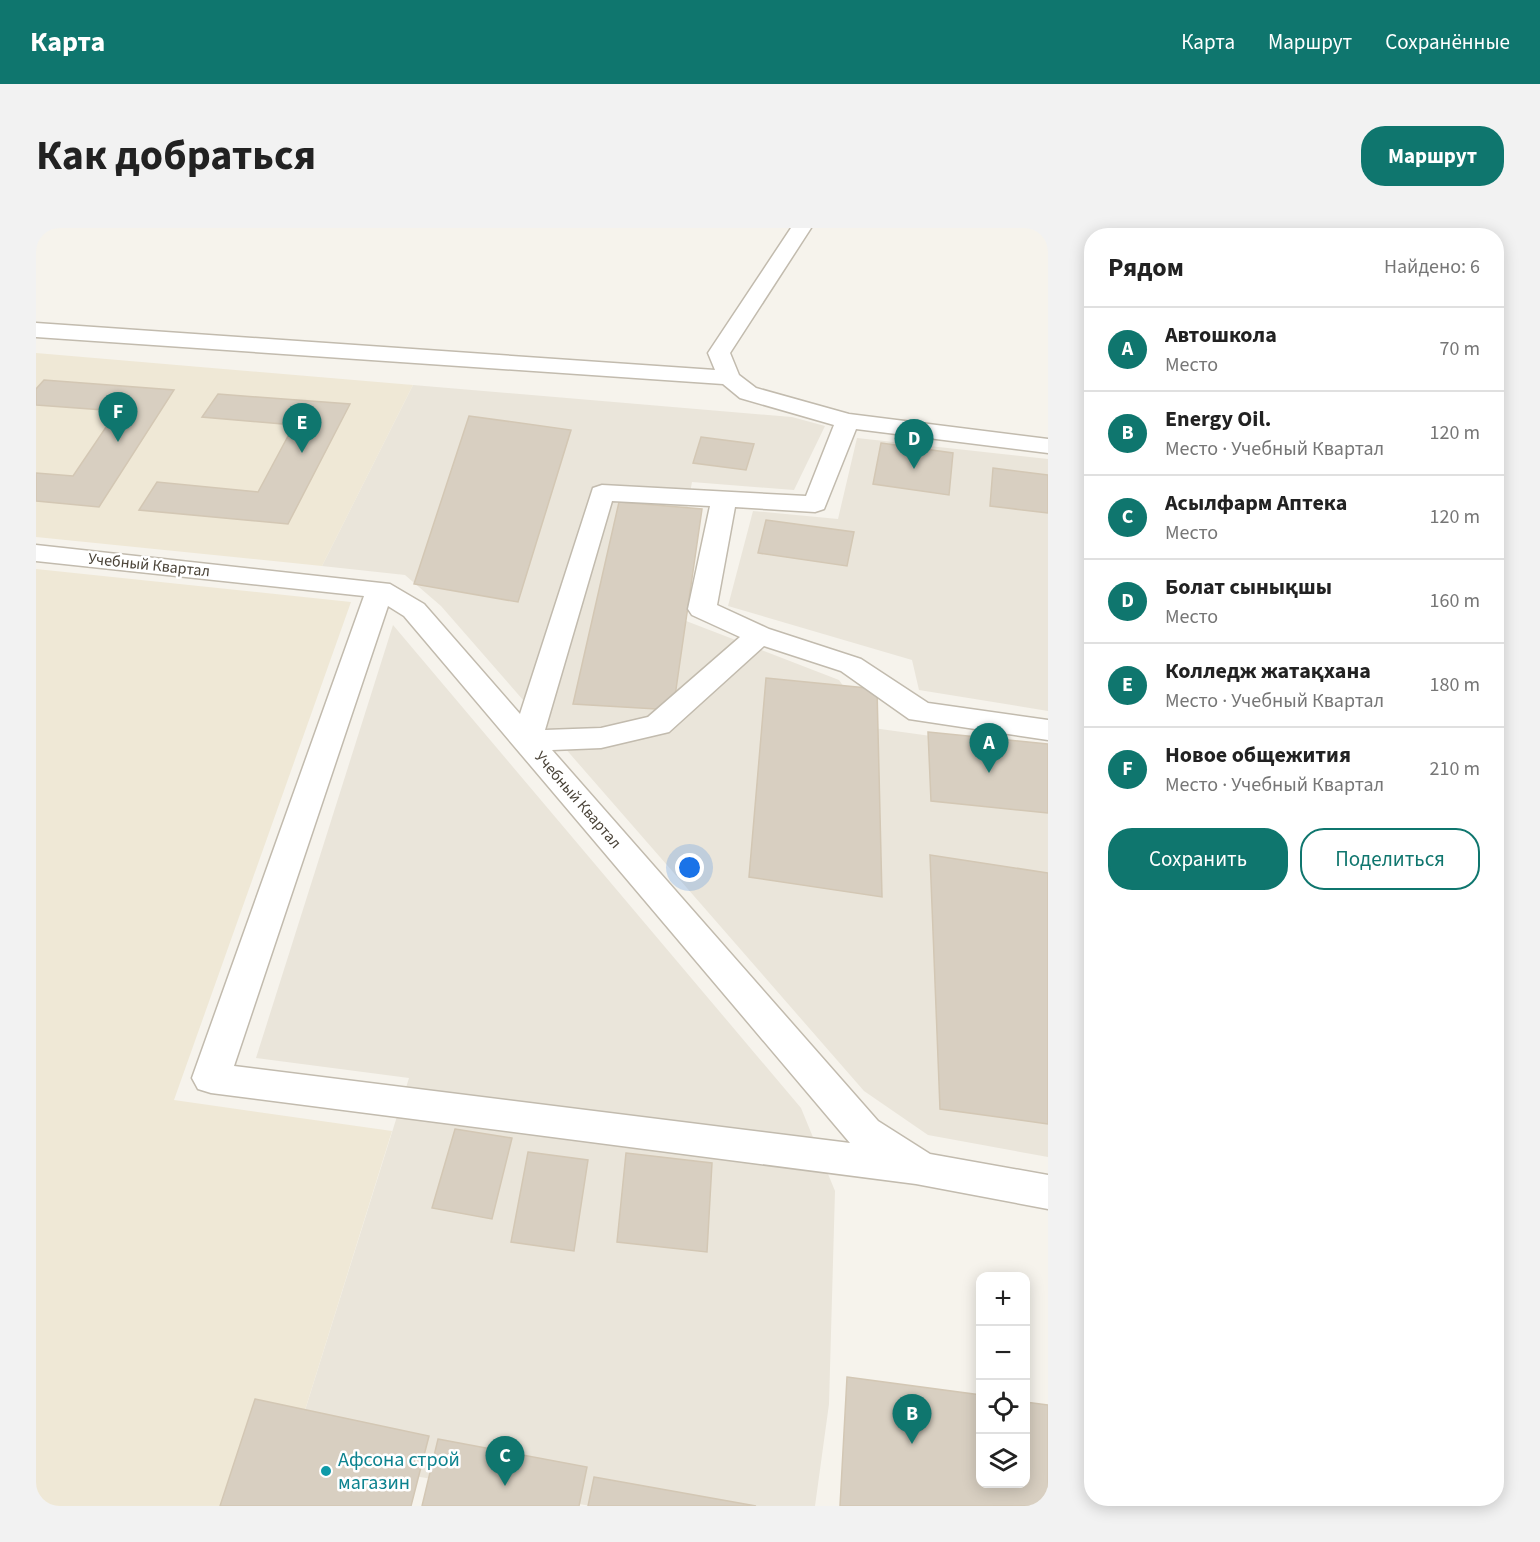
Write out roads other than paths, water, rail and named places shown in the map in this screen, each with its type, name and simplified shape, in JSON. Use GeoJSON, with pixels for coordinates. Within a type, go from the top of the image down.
{"type":"FeatureCollection","features":[{"type":"Feature","properties":{"kind":"street"},"geometry":{"type":"LineString","coordinates":[[801,228],[719,353],[729,378],[748,393],[847,421],[1048,446]]}},
{"type":"Feature","properties":{"kind":"street"},"geometry":{"type":"LineString","coordinates":[[36,330],[729,378]]}},
{"type":"Feature","properties":{"kind":"street"},"geometry":{"type":"LineString","coordinates":[[759,635],[658,725],[601,738],[527,741],[602,493],[815,504],[847,421]]}},
{"type":"Feature","properties":{"kind":"street"},"geometry":{"type":"LineString","coordinates":[[724,499],[702,609],[759,635],[851,665],[920,712],[1048,730]]}},
{"type":"Feature","properties":{"kind":"street","name":"Учебный Квартал"},"geometry":{"type":"LineString","coordinates":[[36,553],[380,590],[414,610],[864,1132],[921,1169],[1048,1192]]}},
{"type":"Feature","properties":{"kind":"street"},"geometry":{"type":"LineString","coordinates":[[380,590],[211,1078],[921,1169]]}},
{"type":"Feature","properties":{"kind":"place","name":"Новое общежития"},"geometry":{"type":"Point","coordinates":[118,442]}},
{"type":"Feature","properties":{"kind":"place","name":"Колледж жатақхана"},"geometry":{"type":"Point","coordinates":[302,453]}},
{"type":"Feature","properties":{"kind":"place","name":"Болат сынықшы"},"geometry":{"type":"Point","coordinates":[914,469]}},
{"type":"Feature","properties":{"kind":"place","name":"Автошкола"},"geometry":{"type":"Point","coordinates":[989,773]}},
{"type":"Feature","properties":{"kind":"place","name":"Energy Oil."},"geometry":{"type":"Point","coordinates":[912,1444]}},
{"type":"Feature","properties":{"kind":"place","name":"Афсона строй магазин"},"geometry":{"type":"Point","coordinates":[326,1471]}},
{"type":"Feature","properties":{"kind":"place","name":"Асылфарм Аптека"},"geometry":{"type":"Point","coordinates":[505,1486]}}]}
